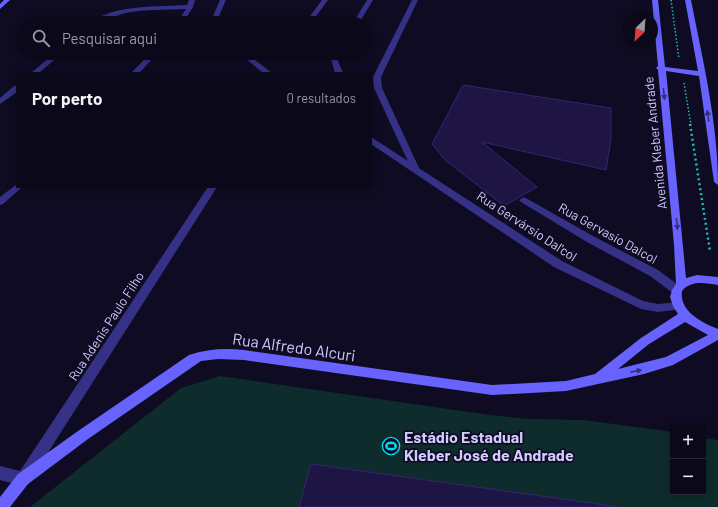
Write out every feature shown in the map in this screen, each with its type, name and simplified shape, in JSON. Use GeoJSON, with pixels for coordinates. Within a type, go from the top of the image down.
{"type":"FeatureCollection","features":[{"type":"Feature","properties":{"kind":"street"},"geometry":{"type":"LineString","coordinates":[[0,7],[7,0]]}},
{"type":"Feature","properties":{"kind":"street"},"geometry":{"type":"LineString","coordinates":[[184,16],[190,7],[192,0]]}},
{"type":"Feature","properties":{"kind":"street"},"geometry":{"type":"LineString","coordinates":[[216,16],[223,0]]}},
{"type":"Feature","properties":{"kind":"street"},"geometry":{"type":"LineString","coordinates":[[313,16],[325,0]]}},
{"type":"Feature","properties":{"kind":"street"},"geometry":{"type":"LineString","coordinates":[[360,16],[370,0]]}},
{"type":"Feature","properties":{"kind":"street"},"geometry":{"type":"LineString","coordinates":[[415,0],[376,77],[378,88],[415,168]]}},
{"type":"Feature","properties":{"kind":"street","name":"Avenida Kleber Andrade"},"geometry":{"type":"LineString","coordinates":[[655,0],[660,68],[680,245],[679,287],[676,298],[683,311]]}},
{"type":"Feature","properties":{"kind":"street"},"geometry":{"type":"LineString","coordinates":[[688,0],[702,74],[718,182]]}},
{"type":"Feature","properties":{"kind":"street"},"geometry":{"type":"LineString","coordinates":[[109,16],[126,11],[190,7]]}},
{"type":"Feature","properties":{"kind":"street"},"geometry":{"type":"LineString","coordinates":[[36,72],[51,60]]}},
{"type":"Feature","properties":{"kind":"street"},"geometry":{"type":"LineString","coordinates":[[136,72],[148,60]]}},
{"type":"Feature","properties":{"kind":"street"},"geometry":{"type":"LineString","coordinates":[[251,60],[267,72]]}},
{"type":"Feature","properties":{"kind":"street"},"geometry":{"type":"LineString","coordinates":[[336,60],[339,72]]}},
{"type":"Feature","properties":{"kind":"street"},"geometry":{"type":"LineString","coordinates":[[660,68],[702,74]]}},
{"type":"Feature","properties":{"kind":"street"},"geometry":{"type":"LineString","coordinates":[[0,102],[16,89]]}},
{"type":"Feature","properties":{"kind":"street","name":"Rua Gervársio Dal'col"},"geometry":{"type":"LineString","coordinates":[[372,141],[558,264],[641,305],[683,311]]}},
{"type":"Feature","properties":{"kind":"street"},"geometry":{"type":"LineString","coordinates":[[0,202],[16,188]]}},
{"type":"Feature","properties":{"kind":"street","name":"Rua Adenis Paulo Filho"},"geometry":{"type":"LineString","coordinates":[[23,479],[212,188]]}},
{"type":"Feature","properties":{"kind":"street","name":"Rua Gervasio Dalcol"},"geometry":{"type":"LineString","coordinates":[[524,200],[590,239],[679,287]]}},
{"type":"Feature","properties":{"kind":"street"},"geometry":{"type":"LineString","coordinates":[[679,287],[689,279],[698,277],[718,281]]}},
{"type":"Feature","properties":{"kind":"street"},"geometry":{"type":"LineString","coordinates":[[683,311],[707,330],[718,334]]}},
{"type":"Feature","properties":{"kind":"street","name":"Rua Alfredo Alcuri"},"geometry":{"type":"LineString","coordinates":[[598,378],[683,311]]}},
{"type":"Feature","properties":{"kind":"street","name":"Rua Alfredo Alcuri"},"geometry":{"type":"LineString","coordinates":[[1,507],[23,479],[83,435],[193,359],[204,354],[228,353],[261,357],[492,390],[566,386],[644,369],[669,361],[718,334]]}},
{"type":"Feature","properties":{"kind":"street"},"geometry":{"type":"LineString","coordinates":[[0,473],[23,479]]}},
{"type":"Feature","properties":{"kind":"path"},"geometry":{"type":"LineString","coordinates":[[671,0],[710,251]]}},
{"type":"Feature","properties":{"kind":"green space","name":"Estádio Estadual Kleber José de Andrade"},"geometry":{"type":"Polygon","coordinates":[[[220,376],[490,415],[530,419],[584,420],[670,432],[670,495],[706,495],[706,438],[718,440],[718,507],[30,507],[181,388],[220,376]]]}},
{"type":"Feature","properties":{"kind":"building"},"geometry":{"type":"Polygon","coordinates":[[[463,85],[611,108],[611,139],[606,170],[482,142],[537,187],[504,206],[444,159],[432,144],[463,85]]]}},
{"type":"Feature","properties":{"kind":"building"},"geometry":{"type":"Polygon","coordinates":[[[311,464],[591,503],[617,507],[299,507],[311,464]]]}},
{"type":"Feature","properties":{"kind":"place","name":"Estádio Estadual Kleber José de Andrade"},"geometry":{"type":"Point","coordinates":[391,446]}}]}
